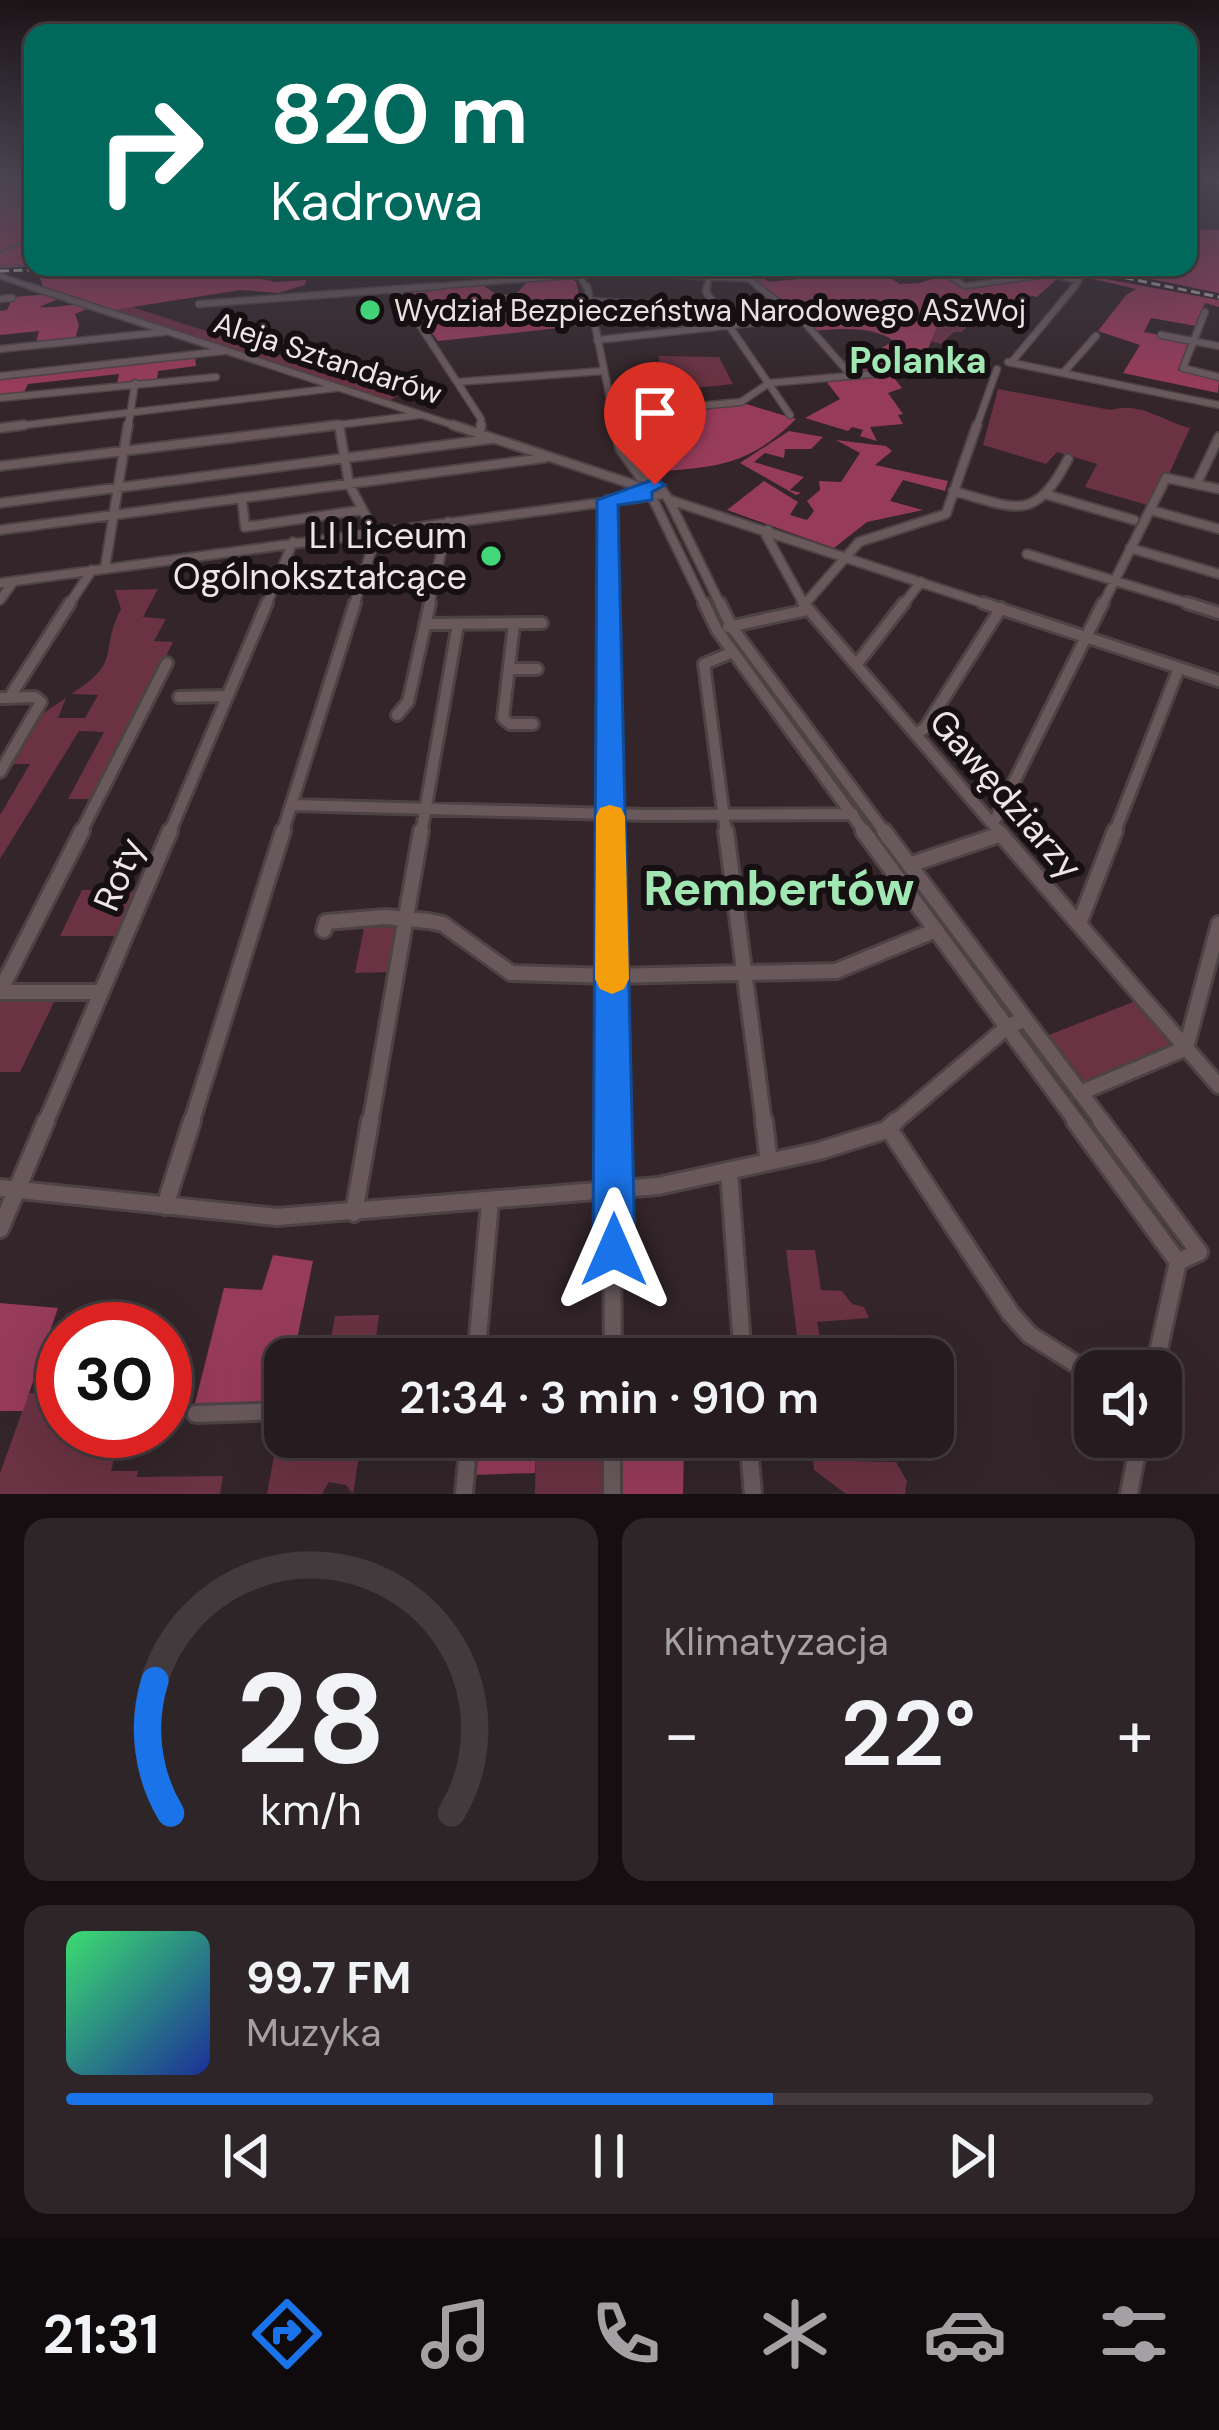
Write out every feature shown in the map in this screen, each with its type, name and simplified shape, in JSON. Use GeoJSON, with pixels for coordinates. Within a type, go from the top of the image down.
{"type":"FeatureCollection","features":[{"type":"Feature","properties":{"kind":"street","name":"Aleja Sztandarów"},"geometry":{"type":"LineString","coordinates":[[0,276],[1219,681]]}},
{"type":"Feature","properties":{"kind":"street"},"geometry":{"type":"LineString","coordinates":[[199,304],[560,276]]}},
{"type":"Feature","properties":{"kind":"street"},"geometry":{"type":"LineString","coordinates":[[583,276],[622,455],[656,495],[731,626],[1199,1252],[1178,1262]]}},
{"type":"Feature","properties":{"kind":"street"},"geometry":{"type":"LineString","coordinates":[[708,276],[706,292],[711,306],[790,415]]}},
{"type":"Feature","properties":{"kind":"street"},"geometry":{"type":"LineString","coordinates":[[732,276],[749,279],[797,318],[850,374]]}},
{"type":"Feature","properties":{"kind":"street"},"geometry":{"type":"LineString","coordinates":[[949,276],[965,286],[1036,276]]}},
{"type":"Feature","properties":{"kind":"street"},"geometry":{"type":"LineString","coordinates":[[1012,362],[1079,281],[1058,276]]}},
{"type":"Feature","properties":{"kind":"street"},"geometry":{"type":"LineString","coordinates":[[397,290],[481,419],[480,433]]}},
{"type":"Feature","properties":{"kind":"street"},"geometry":{"type":"LineString","coordinates":[[0,299],[12,298]]}},
{"type":"Feature","properties":{"kind":"street"},"geometry":{"type":"LineString","coordinates":[[589,301],[711,306]]}},
{"type":"Feature","properties":{"kind":"street"},"geometry":{"type":"LineString","coordinates":[[1205,312],[1183,368],[1219,377]]}},
{"type":"Feature","properties":{"kind":"street"},"geometry":{"type":"LineString","coordinates":[[597,340],[797,318]]}},
{"type":"Feature","properties":{"kind":"street"},"geometry":{"type":"LineString","coordinates":[[0,349],[168,330]]}},
{"type":"Feature","properties":{"kind":"street"},"geometry":{"type":"LineString","coordinates":[[1161,335],[1219,346]]}},
{"type":"Feature","properties":{"kind":"street"},"geometry":{"type":"LineString","coordinates":[[1068,371],[1096,336]]}},
{"type":"Feature","properties":{"kind":"street"},"geometry":{"type":"LineString","coordinates":[[0,376],[227,350]]}},
{"type":"Feature","properties":{"kind":"street"},"geometry":{"type":"LineString","coordinates":[[612,414],[741,402],[769,382],[1012,362],[1219,405]]}},
{"type":"Feature","properties":{"kind":"street"},"geometry":{"type":"LineString","coordinates":[[717,630],[805,607],[844,556],[865,540],[947,512],[973,445],[990,366]]}},
{"type":"Feature","properties":{"kind":"street"},"geometry":{"type":"LineString","coordinates":[[457,382],[604,371]]}},
{"type":"Feature","properties":{"kind":"street"},"geometry":{"type":"LineString","coordinates":[[0,398],[216,377]]}},
{"type":"Feature","properties":{"kind":"street"},"geometry":{"type":"LineString","coordinates":[[4,698],[98,569],[113,515],[135,383]]}},
{"type":"Feature","properties":{"kind":"street"},"geometry":{"type":"LineString","coordinates":[[0,428],[340,387]]}},
{"type":"Feature","properties":{"kind":"street"},"geometry":{"type":"LineString","coordinates":[[0,466],[424,415]]}},
{"type":"Feature","properties":{"kind":"street"},"geometry":{"type":"LineString","coordinates":[[339,424],[349,484],[376,530]]}},
{"type":"Feature","properties":{"kind":"street"},"geometry":{"type":"LineString","coordinates":[[1197,483],[1215,456],[1219,436]]}},
{"type":"Feature","properties":{"kind":"street"},"geometry":{"type":"LineString","coordinates":[[0,503],[496,439]]}},
{"type":"Feature","properties":{"kind":"street"},"geometry":{"type":"LineString","coordinates":[[0,530],[548,456]]}},
{"type":"Feature","properties":{"kind":"street"},"geometry":{"type":"LineString","coordinates":[[953,491],[1013,505],[1032,504],[1048,496],[1068,459]]}},
{"type":"Feature","properties":{"kind":"street"},"geometry":{"type":"LineString","coordinates":[[909,865],[997,829],[1166,478],[1219,489]]}},
{"type":"Feature","properties":{"kind":"street"},"geometry":{"type":"LineString","coordinates":[[0,583],[656,495]]}},
{"type":"Feature","properties":{"kind":"street"},"geometry":{"type":"LineString","coordinates":[[656,495],[717,630],[1178,1262],[1159,1350]]}},
{"type":"Feature","properties":{"kind":"street"},"geometry":{"type":"LineString","coordinates":[[1048,496],[1134,520]]}},
{"type":"Feature","properties":{"kind":"street"},"geometry":{"type":"LineString","coordinates":[[242,498],[244,526],[362,510]]}},
{"type":"Feature","properties":{"kind":"street"},"geometry":{"type":"LineString","coordinates":[[608,500],[613,1338]]}},
{"type":"Feature","properties":{"kind":"street"},"geometry":{"type":"LineString","coordinates":[[1150,510],[1219,530]]}},
{"type":"Feature","properties":{"kind":"street"},"geometry":{"type":"LineString","coordinates":[[397,715],[408,702],[448,522]]}},
{"type":"Feature","properties":{"kind":"street"},"geometry":{"type":"LineString","coordinates":[[165,1205],[376,530]]}},
{"type":"Feature","properties":{"kind":"street","name":"Gawędziarzy"},"geometry":{"type":"LineString","coordinates":[[768,530],[766,535],[805,607],[1219,1086]]}},
{"type":"Feature","properties":{"kind":"street","name":"Roty"},"geometry":{"type":"LineString","coordinates":[[0,1229],[9,1189],[100,992],[292,542]]}},
{"type":"Feature","properties":{"kind":"street"},"geometry":{"type":"LineString","coordinates":[[1130,548],[1219,574]]}},
{"type":"Feature","properties":{"kind":"street"},"geometry":{"type":"LineString","coordinates":[[1027,554],[1219,613]]}},
{"type":"Feature","properties":{"kind":"street"},"geometry":{"type":"LineString","coordinates":[[0,600],[14,580]]}},
{"type":"Feature","properties":{"kind":"street"},"geometry":{"type":"LineString","coordinates":[[856,665],[921,582]]}},
{"type":"Feature","properties":{"kind":"street"},"geometry":{"type":"LineString","coordinates":[[916,734],[925,728],[1001,608]]}},
{"type":"Feature","properties":{"kind":"street"},"geometry":{"type":"LineString","coordinates":[[426,624],[542,623]]}},
{"type":"Feature","properties":{"kind":"street"},"geometry":{"type":"LineString","coordinates":[[355,1213],[458,624]]}},
{"type":"Feature","properties":{"kind":"street"},"geometry":{"type":"LineString","coordinates":[[514,624],[502,718],[509,724],[532,724]]}},
{"type":"Feature","properties":{"kind":"street"},"geometry":{"type":"LineString","coordinates":[[733,652],[704,664],[769,1162]]}},
{"type":"Feature","properties":{"kind":"street"},"geometry":{"type":"LineString","coordinates":[[100,992],[0,992],[167,663]]}},
{"type":"Feature","properties":{"kind":"street"},"geometry":{"type":"LineString","coordinates":[[1079,924],[1179,668]]}},
{"type":"Feature","properties":{"kind":"street"},"geometry":{"type":"LineString","coordinates":[[509,669],[537,669]]}},
{"type":"Feature","properties":{"kind":"street"},"geometry":{"type":"LineString","coordinates":[[150,697],[227,696]]}},
{"type":"Feature","properties":{"kind":"street"},"geometry":{"type":"LineString","coordinates":[[0,772],[40,706],[38,698],[4,698]]}},
{"type":"Feature","properties":{"kind":"street"},"geometry":{"type":"LineString","coordinates":[[293,805],[610,814],[871,814]]}},
{"type":"Feature","properties":{"kind":"street"},"geometry":{"type":"LineString","coordinates":[[324,930],[326,922],[344,920],[443,924],[511,973],[612,976],[836,971],[936,930]]}},
{"type":"Feature","properties":{"kind":"street"},"geometry":{"type":"LineString","coordinates":[[1080,1093],[1186,1048],[1219,924]]}},
{"type":"Feature","properties":{"kind":"street"},"geometry":{"type":"LineString","coordinates":[[9,1189],[264,1216],[614,1191],[769,1162],[889,1129],[1007,1027],[1025,1019]]}},
{"type":"Feature","properties":{"kind":"street"},"geometry":{"type":"LineString","coordinates":[[889,1129],[1011,1314],[1030,1335],[1074,1363]]}},
{"type":"Feature","properties":{"kind":"street"},"geometry":{"type":"LineString","coordinates":[[729,1171],[741,1338]]}},
{"type":"Feature","properties":{"kind":"street"},"geometry":{"type":"LineString","coordinates":[[478,1338],[490,1202]]}},
{"type":"Feature","properties":{"kind":"street"},"geometry":{"type":"LineString","coordinates":[[196,1414],[264,1412]]}},
{"type":"Feature","properties":{"kind":"street"},"geometry":{"type":"LineString","coordinates":[[464,1494],[467,1458]]}},
{"type":"Feature","properties":{"kind":"street"},"geometry":{"type":"LineString","coordinates":[[612,1458],[612,1494]]}},
{"type":"Feature","properties":{"kind":"street"},"geometry":{"type":"LineString","coordinates":[[750,1458],[753,1494]]}},
{"type":"Feature","properties":{"kind":"street"},"geometry":{"type":"LineString","coordinates":[[1129,1494],[1136,1458]]}},
{"type":"Feature","properties":{"kind":"shaded area"},"geometry":{"type":"Polygon","coordinates":[[[0,248],[24,248],[24,267],[0,268],[0,248]]]}},
{"type":"Feature","properties":{"kind":"shaded area"},"geometry":{"type":"Polygon","coordinates":[[[1197,248],[1219,248],[1219,293],[1136,276],[1197,276],[1197,248]]]}},
{"type":"Feature","properties":{"kind":"shaded area"},"geometry":{"type":"Polygon","coordinates":[[[39,276],[306,280],[305,285],[278,293],[241,290],[113,310],[43,287],[39,276]]]}},
{"type":"Feature","properties":{"kind":"shaded area"},"geometry":{"type":"Polygon","coordinates":[[[568,276],[576,282],[587,325],[438,341],[400,292],[479,283],[496,294],[515,295],[526,283],[505,281],[568,276]]]}},
{"type":"Feature","properties":{"kind":"shaded area"},"geometry":{"type":"Polygon","coordinates":[[[746,276],[769,282],[887,276],[900,284],[943,276],[963,287],[1005,279],[999,276],[1059,277],[1037,297],[1022,294],[1010,306],[972,298],[932,300],[938,323],[922,365],[855,372],[843,361],[861,359],[894,341],[867,330],[814,331],[746,276]]]}},
{"type":"Feature","properties":{"kind":"shaded area"},"geometry":{"type":"Polygon","coordinates":[[[1080,276],[1219,300],[1219,307],[1205,303],[1196,326],[1151,318],[1144,332],[1190,341],[1178,370],[1219,379],[1218,393],[1123,373],[1140,345],[1098,331],[1136,289],[1080,276]]]}},
{"type":"Feature","properties":{"kind":"shaded area"},"geometry":{"type":"Polygon","coordinates":[[[50,294],[61,298],[39,307],[90,308],[75,314],[79,325],[75,340],[36,343],[39,331],[0,335],[0,311],[7,310],[13,297],[50,294]]]}},
{"type":"Feature","properties":{"kind":"shaded area"},"geometry":{"type":"Polygon","coordinates":[[[972,298],[1010,306],[999,316],[980,313],[962,332],[954,332],[941,344],[930,341],[938,323],[932,300],[972,298]]]}},
{"type":"Feature","properties":{"kind":"shaded area"},"geometry":{"type":"Polygon","coordinates":[[[126,305],[401,394],[389,401],[113,310],[126,305]]]}},
{"type":"Feature","properties":{"kind":"shaded area"},"geometry":{"type":"Polygon","coordinates":[[[195,356],[196,366],[158,371],[157,380],[117,384],[119,374],[28,384],[23,394],[0,397],[0,377],[195,356]]]}},
{"type":"Feature","properties":{"kind":"shaded area"},"geometry":{"type":"Polygon","coordinates":[[[658,356],[719,357],[733,384],[667,391],[658,356]]]}},
{"type":"Feature","properties":{"kind":"shaded area"},"geometry":{"type":"Polygon","coordinates":[[[891,374],[902,388],[888,393],[903,414],[898,415],[903,424],[870,427],[877,441],[860,436],[863,430],[852,427],[848,431],[805,418],[840,399],[825,380],[891,374]]]}},
{"type":"Feature","properties":{"kind":"shaded area"},"geometry":{"type":"Polygon","coordinates":[[[998,389],[1111,410],[1142,410],[1190,428],[1168,476],[1162,475],[1147,505],[1085,487],[1097,464],[1057,452],[1046,464],[983,445],[998,389]]]}},
{"type":"Feature","properties":{"kind":"shaded area"},"geometry":{"type":"Polygon","coordinates":[[[746,404],[796,419],[759,448],[707,467],[647,473],[630,449],[626,418],[746,404]]]}},
{"type":"Feature","properties":{"kind":"shaded area"},"geometry":{"type":"Polygon","coordinates":[[[789,431],[823,437],[811,449],[785,449],[784,458],[765,453],[754,462],[804,477],[790,490],[801,493],[796,495],[740,463],[789,431]]]}},
{"type":"Feature","properties":{"kind":"shaded area"},"geometry":{"type":"Polygon","coordinates":[[[836,440],[886,446],[892,451],[875,465],[948,481],[945,491],[903,480],[890,501],[923,510],[867,522],[834,548],[727,510],[764,481],[798,502],[790,515],[807,520],[814,511],[807,501],[820,490],[819,481],[841,482],[860,453],[836,440]]]}},
{"type":"Feature","properties":{"kind":"shaded area"},"geometry":{"type":"Polygon","coordinates":[[[158,589],[143,617],[166,619],[154,641],[173,642],[94,799],[68,799],[104,732],[79,731],[0,859],[0,815],[30,764],[10,764],[34,719],[66,698],[58,718],[85,718],[98,695],[71,694],[104,664],[121,609],[115,590],[158,589]]]}},
{"type":"Feature","properties":{"kind":"shaded area"},"geometry":{"type":"Polygon","coordinates":[[[82,890],[136,890],[116,936],[60,936],[82,890]]]}},
{"type":"Feature","properties":{"kind":"shaded area"},"geometry":{"type":"Polygon","coordinates":[[[365,923],[391,924],[398,930],[392,972],[355,973],[365,923]]]}},
{"type":"Feature","properties":{"kind":"shaded area"},"geometry":{"type":"Polygon","coordinates":[[[0,998],[56,998],[20,1072],[0,1072],[0,998]]]}},
{"type":"Feature","properties":{"kind":"shaded area"},"geometry":{"type":"Polygon","coordinates":[[[1138,1000],[1175,1045],[1086,1083],[1049,1035],[1138,1000]]]}},
{"type":"Feature","properties":{"kind":"shaded area"},"geometry":{"type":"Polygon","coordinates":[[[786,1250],[815,1250],[821,1290],[842,1291],[852,1304],[864,1307],[869,1318],[817,1322],[820,1338],[797,1338],[786,1250]]]}},
{"type":"Feature","properties":{"kind":"shaded area"},"geometry":{"type":"Polygon","coordinates":[[[273,1255],[313,1261],[297,1338],[264,1338],[264,1405],[194,1407],[224,1288],[262,1290],[273,1255]]]}},
{"type":"Feature","properties":{"kind":"shaded area"},"geometry":{"type":"Polygon","coordinates":[[[0,1303],[36,1306],[36,1373],[23,1411],[0,1411],[0,1303]]]}},
{"type":"Feature","properties":{"kind":"shaded area"},"geometry":{"type":"Polygon","coordinates":[[[379,1315],[376,1338],[331,1338],[335,1316],[379,1315]]]}},
{"type":"Feature","properties":{"kind":"shaded area"},"geometry":{"type":"Polygon","coordinates":[[[29,1393],[36,1393],[36,1458],[114,1458],[111,1471],[138,1471],[137,1477],[223,1476],[220,1494],[0,1494],[0,1473],[29,1393]]]}},
{"type":"Feature","properties":{"kind":"shaded area"},"geometry":{"type":"Polygon","coordinates":[[[274,1458],[359,1458],[353,1494],[346,1485],[329,1482],[322,1494],[267,1494],[274,1458]]]}},
{"type":"Feature","properties":{"kind":"shaded area"},"geometry":{"type":"Polygon","coordinates":[[[473,1458],[535,1458],[535,1473],[472,1475],[473,1458]]]}},
{"type":"Feature","properties":{"kind":"shaded area"},"geometry":{"type":"Polygon","coordinates":[[[536,1458],[602,1458],[601,1494],[535,1494],[536,1458]]]}},
{"type":"Feature","properties":{"kind":"shaded area"},"geometry":{"type":"Polygon","coordinates":[[[622,1458],[684,1458],[683,1494],[623,1494],[622,1458]]]}},
{"type":"Feature","properties":{"kind":"shaded area"},"geometry":{"type":"Polygon","coordinates":[[[813,1458],[896,1462],[907,1481],[905,1494],[846,1494],[814,1470],[813,1458]]]}},
{"type":"Feature","properties":{"kind":"waterway"},"geometry":{"type":"LineString","coordinates":[[0,252],[10,248]]}},
{"type":"Feature","properties":{"kind":"waterway"},"geometry":{"type":"LineString","coordinates":[[0,267],[24,266]]}},
{"type":"Feature","properties":{"kind":"waterway"},"geometry":{"type":"LineString","coordinates":[[755,276],[763,282]]}},
{"type":"Feature","properties":{"kind":"railway"},"geometry":{"type":"LineString","coordinates":[[0,271],[24,270]]}},
{"type":"Feature","properties":{"kind":"railway"},"geometry":{"type":"LineString","coordinates":[[1116,276],[1219,297]]}},
{"type":"Feature","properties":{"kind":"slow traffic"},"geometry":{"type":"LineString","coordinates":[[610,816],[612,979]]}},
{"type":"Feature","properties":{"kind":"place","name":"Wydział Bezpieczeństwa Narodowego ASzWoj"},"geometry":{"type":"Point","coordinates":[370,310]}},
{"type":"Feature","properties":{"kind":"place","name":"LI Liceum Ogólnokształcące"},"geometry":{"type":"Point","coordinates":[491,556]}},
{"type":"Feature","properties":{"kind":"district","name":"Polanka"},"geometry":{"type":"Point","coordinates":[918,360]}},
{"type":"Feature","properties":{"kind":"district","name":"Rembertów"},"geometry":{"type":"Point","coordinates":[779,888]}},
{"type":"Feature","properties":{"kind":"route"},"geometry":{"type":"LineString","coordinates":[[614,1250],[608,500],[644,496],[639,488],[655,485]]}}]}
